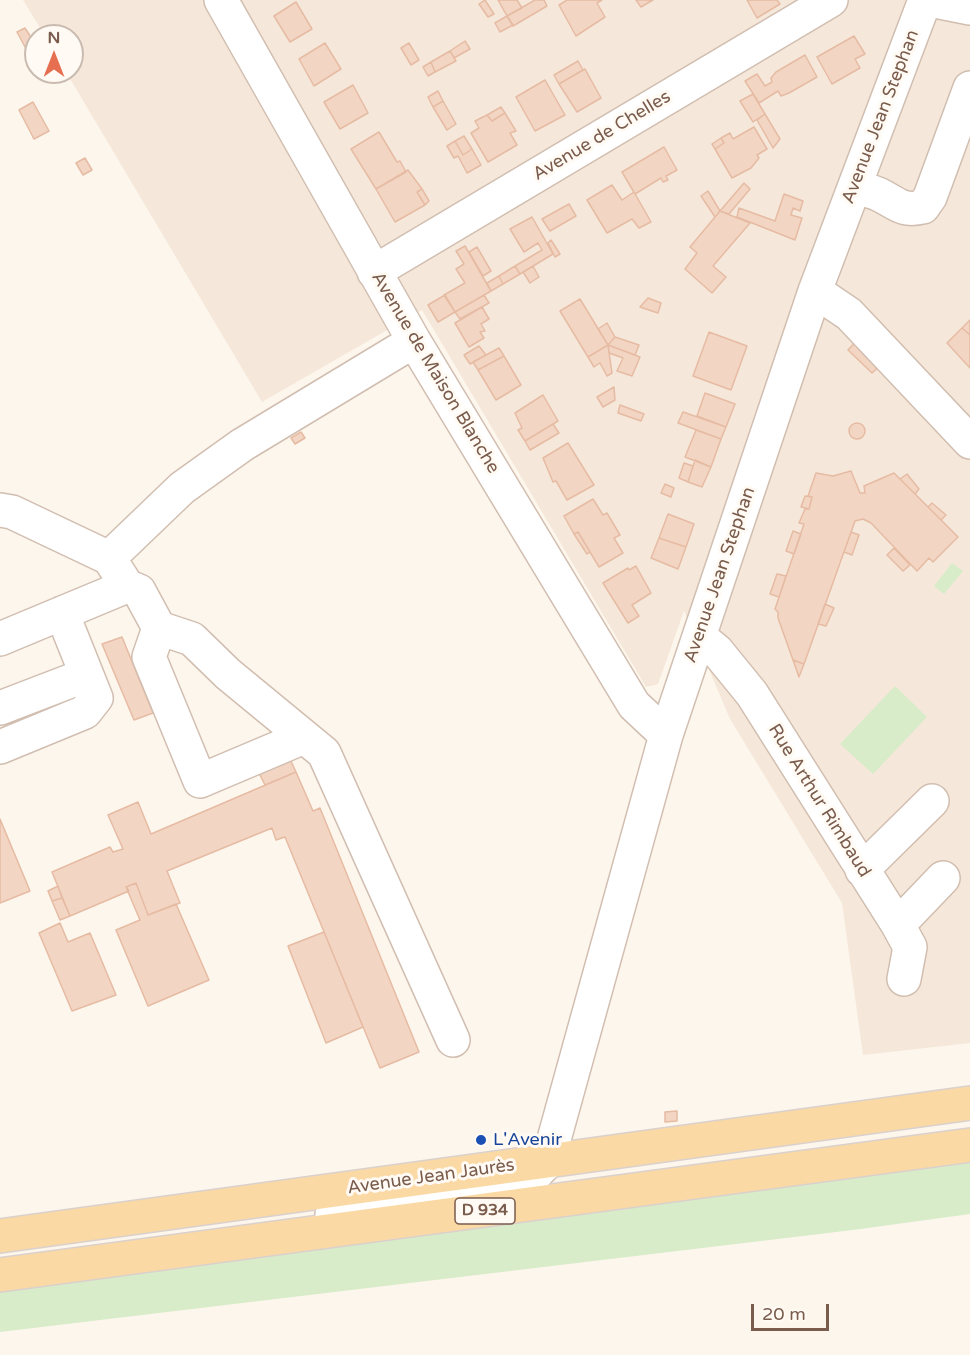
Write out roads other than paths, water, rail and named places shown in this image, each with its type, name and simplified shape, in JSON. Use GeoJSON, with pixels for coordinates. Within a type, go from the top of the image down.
{"type":"FeatureCollection","features":[{"type":"Feature","properties":{"kind":"main road","name":"Avenue Jean Jaurès"},"geometry":{"type":"LineString","coordinates":[[0,1236],[970,1103]]}},
{"type":"Feature","properties":{"kind":"main road","name":"D 934"},"geometry":{"type":"LineString","coordinates":[[0,1275],[970,1145]]}},
{"type":"Feature","properties":{"kind":"street","name":"Avenue de Chelles"},"geometry":{"type":"LineString","coordinates":[[374,272],[831,0]]}},
{"type":"Feature","properties":{"kind":"street","name":"Avenue Jean Stephan"},"geometry":{"type":"LineString","coordinates":[[548,1161],[666,735],[815,291],[925,0]]}},
{"type":"Feature","properties":{"kind":"street"},"geometry":{"type":"LineString","coordinates":[[930,0],[970,8]]}},
{"type":"Feature","properties":{"kind":"street","name":"Avenue de Maison Blanche"},"geometry":{"type":"LineString","coordinates":[[225,1],[414,341],[634,705],[666,735]]}},
{"type":"Feature","properties":{"kind":"street"},"geometry":{"type":"LineString","coordinates":[[855,186],[878,194],[902,208],[911,210],[923,207],[930,197],[970,88]]}},
{"type":"Feature","properties":{"kind":"street"},"geometry":{"type":"LineString","coordinates":[[815,291],[849,314],[970,442]]}},
{"type":"Feature","properties":{"kind":"street"},"geometry":{"type":"LineString","coordinates":[[109,558],[182,488],[242,445],[414,341]]}},
{"type":"Feature","properties":{"kind":"street"},"geometry":{"type":"LineString","coordinates":[[0,510],[12,512],[109,558],[127,586],[139,591],[159,628],[192,639],[228,674],[324,753],[453,1040]]}},
{"type":"Feature","properties":{"kind":"street"},"geometry":{"type":"LineString","coordinates":[[0,639],[127,586]]}},
{"type":"Feature","properties":{"kind":"street"},"geometry":{"type":"LineString","coordinates":[[0,747],[85,712],[96,698],[62,613]]}},
{"type":"Feature","properties":{"kind":"street"},"geometry":{"type":"LineString","coordinates":[[159,628],[149,657],[200,781],[304,737]]}},
{"type":"Feature","properties":{"kind":"street","name":"Rue Arthur Rimbaud"},"geometry":{"type":"LineString","coordinates":[[700,637],[717,651],[752,694],[898,925],[910,947],[904,979]]}},
{"type":"Feature","properties":{"kind":"street"},"geometry":{"type":"LineString","coordinates":[[0,708],[86,675]]}},
{"type":"Feature","properties":{"kind":"street"},"geometry":{"type":"LineString","coordinates":[[862,870],[932,801]]}},
{"type":"Feature","properties":{"kind":"street"},"geometry":{"type":"LineString","coordinates":[[898,925],[943,878]]}},
{"type":"Feature","properties":{"kind":"street"},"geometry":{"type":"LineString","coordinates":[[221,1246],[324,1216],[525,1185],[548,1161]]}},
{"type":"Feature","properties":{"kind":"place","name":"L'Avenir"},"geometry":{"type":"Point","coordinates":[481,1140]}}]}
